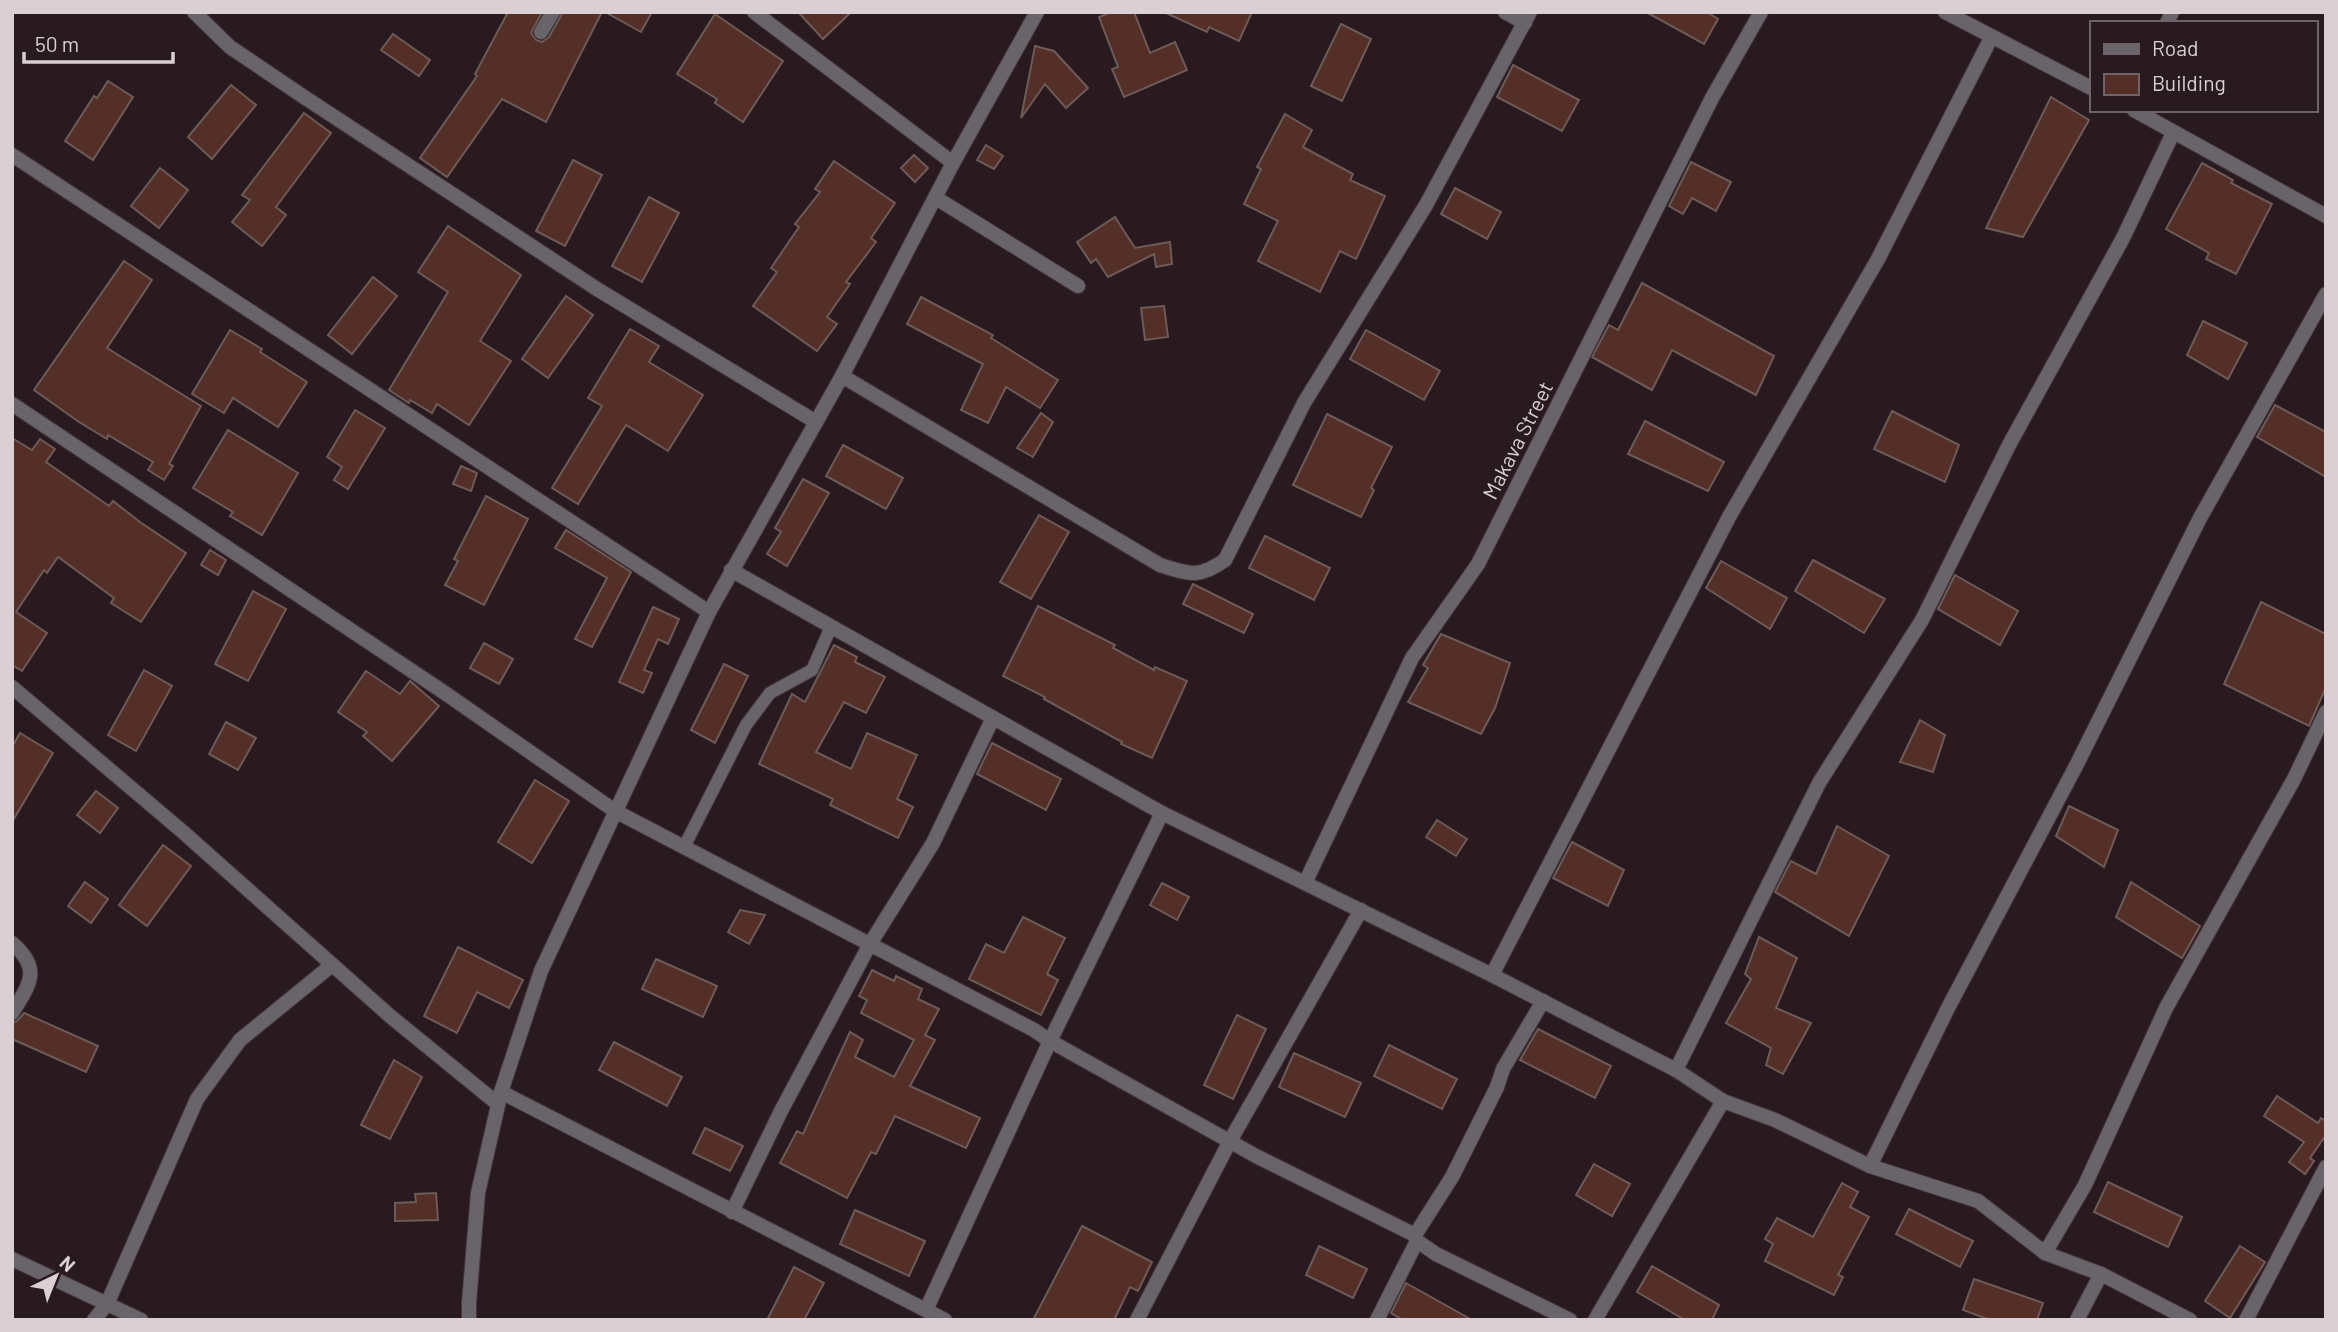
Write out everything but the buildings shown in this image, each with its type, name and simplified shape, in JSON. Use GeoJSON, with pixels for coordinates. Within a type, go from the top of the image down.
{"type":"FeatureCollection","features":[{"type":"Feature","properties":{"kind":"street"},"geometry":{"type":"LineString","coordinates":[[194,12],[230,47],[304,97],[597,289],[816,422]]}},
{"type":"Feature","properties":{"kind":"street"},"geometry":{"type":"LineString","coordinates":[[541,32],[553,12]]}},
{"type":"Feature","properties":{"kind":"street"},"geometry":{"type":"LineString","coordinates":[[754,12],[953,163]]}},
{"type":"Feature","properties":{"kind":"street"},"geometry":{"type":"LineString","coordinates":[[469,1320],[478,1193],[500,1098],[541,971],[709,612],[842,376],[953,163],[1037,12]]}},
{"type":"Feature","properties":{"kind":"street"},"geometry":{"type":"LineString","coordinates":[[842,376],[1160,565],[1190,575],[1213,568],[1225,560],[1304,403],[1426,205],[1527,18],[1505,12]]}},
{"type":"Feature","properties":{"kind":"street","name":"Makava Street"},"geometry":{"type":"LineString","coordinates":[[1305,883],[1412,658],[1478,564],[1712,98],[1760,12]]}},
{"type":"Feature","properties":{"kind":"street"},"geometry":{"type":"LineString","coordinates":[[1953,14],[1991,38],[2090,88]]}},
{"type":"Feature","properties":{"kind":"street"},"geometry":{"type":"LineString","coordinates":[[1492,975],[1730,517],[1878,259],[1991,38]]}},
{"type":"Feature","properties":{"kind":"street"},"geometry":{"type":"LineString","coordinates":[[2137,112],[2326,216]]}},
{"type":"Feature","properties":{"kind":"street"},"geometry":{"type":"LineString","coordinates":[[1676,1070],[1819,783],[1922,621],[2008,445],[2123,238],[2173,133]]}},
{"type":"Feature","properties":{"kind":"street"},"geometry":{"type":"LineString","coordinates":[[12,155],[709,612]]}},
{"type":"Feature","properties":{"kind":"street"},"geometry":{"type":"LineString","coordinates":[[936,198],[1078,286]]}},
{"type":"Feature","properties":{"kind":"street"},"geometry":{"type":"LineString","coordinates":[[1870,1166],[1948,1008],[2077,764],[2200,518],[2326,295]]}},
{"type":"Feature","properties":{"kind":"street"},"geometry":{"type":"LineString","coordinates":[[12,404],[442,691],[615,811],[1034,1030],[1256,1156],[1416,1238],[1436,1254],[1570,1320]]}},
{"type":"Feature","properties":{"kind":"street"},"geometry":{"type":"LineString","coordinates":[[731,570],[1162,813],[1544,1001],[1676,1070],[1723,1101],[1775,1120],[1870,1166],[1978,1201],[2045,1253],[2101,1274],[2190,1320]]}},
{"type":"Feature","properties":{"kind":"street"},"geometry":{"type":"LineString","coordinates":[[12,687],[183,832],[331,964],[500,1098],[945,1320]]}},
{"type":"Feature","properties":{"kind":"street"},"geometry":{"type":"LineString","coordinates":[[2045,1253],[2085,1185],[2166,1009],[2294,779],[2326,712]]}},
{"type":"Feature","properties":{"kind":"street"},"geometry":{"type":"LineString","coordinates":[[732,1212],[781,1111],[870,944],[933,843],[993,718]]}},
{"type":"Feature","properties":{"kind":"street"},"geometry":{"type":"LineString","coordinates":[[926,1310],[1050,1041],[1162,813]]}},
{"type":"Feature","properties":{"kind":"street"},"geometry":{"type":"LineString","coordinates":[[1137,1320],[1230,1141],[1361,910]]}},
{"type":"Feature","properties":{"kind":"street"},"geometry":{"type":"LineString","coordinates":[[12,943],[24,954],[32,970],[29,987],[12,1013]]}},
{"type":"Feature","properties":{"kind":"street"},"geometry":{"type":"LineString","coordinates":[[94,1320],[107,1304],[197,1099],[240,1040],[331,964]]}},
{"type":"Feature","properties":{"kind":"street"},"geometry":{"type":"LineString","coordinates":[[1377,1320],[1416,1238],[1452,1177],[1503,1069],[1544,1001]]}},
{"type":"Feature","properties":{"kind":"street"},"geometry":{"type":"LineString","coordinates":[[1595,1320],[1723,1101]]}},
{"type":"Feature","properties":{"kind":"street"},"geometry":{"type":"LineString","coordinates":[[2246,1320],[2326,1167]]}},
{"type":"Feature","properties":{"kind":"street"},"geometry":{"type":"LineString","coordinates":[[12,1259],[141,1320]]}},
{"type":"Feature","properties":{"kind":"street"},"geometry":{"type":"LineString","coordinates":[[2077,1320],[2101,1274]]}},
{"type":"Feature","properties":{"kind":"lane"},"geometry":{"type":"LineString","coordinates":[[684,848],[746,725],[771,693],[812,670],[831,627]]}}]}
